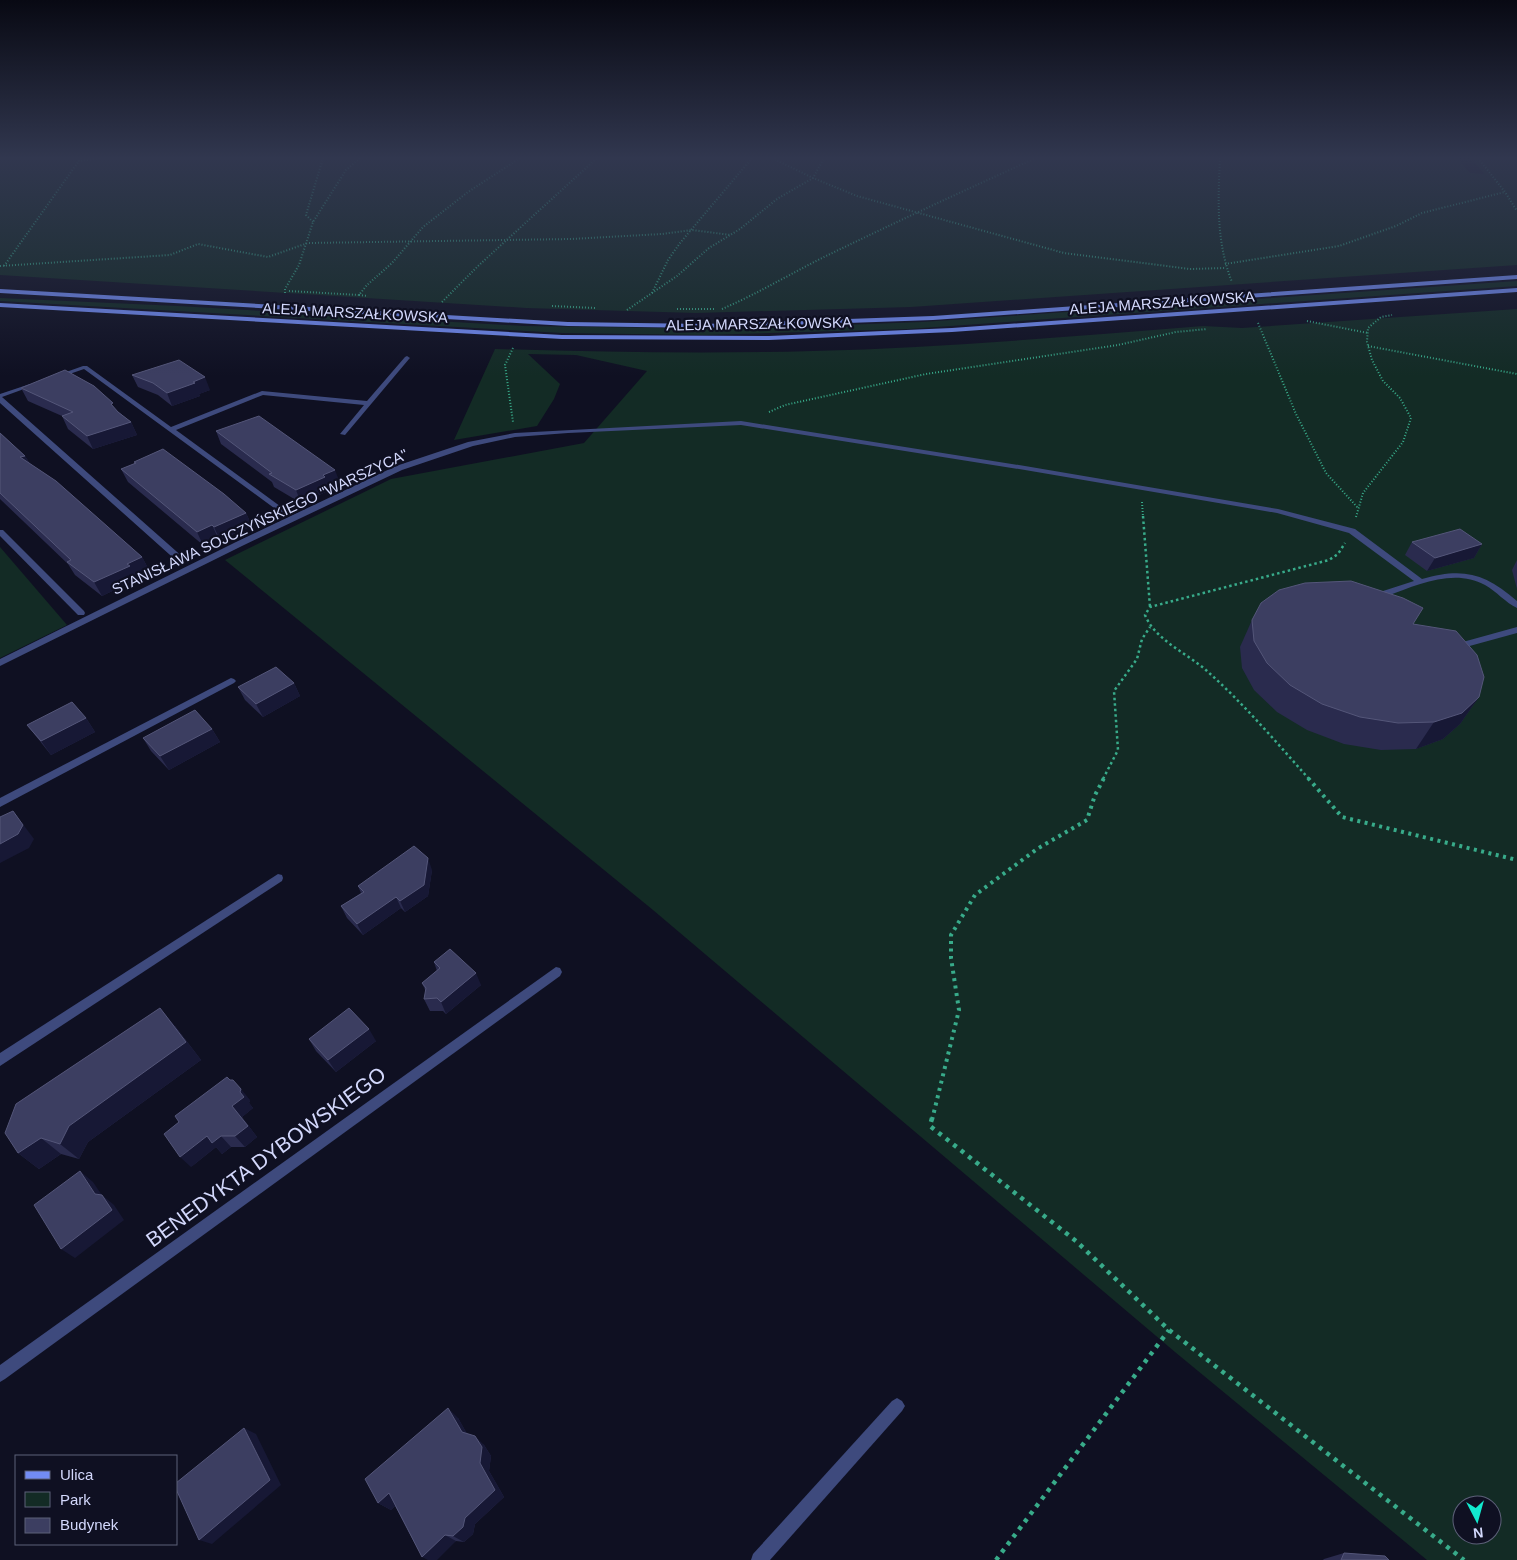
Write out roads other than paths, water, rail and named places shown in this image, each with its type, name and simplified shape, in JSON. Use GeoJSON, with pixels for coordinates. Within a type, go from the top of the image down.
{"type":"FeatureCollection","features":[{"type":"Feature","properties":{"kind":"main road","name":"ALEJA MARSZAŁKOWSKA"},"geometry":{"type":"LineString","coordinates":[[0,291],[568,324],[704,326],[933,318],[1517,277]]}},
{"type":"Feature","properties":{"kind":"main road","name":"ALEJA MARSZAŁKOWSKA"},"geometry":{"type":"LineString","coordinates":[[0,305],[552,336],[769,338],[962,329],[1517,290]]}},
{"type":"Feature","properties":{"kind":"lane"},"geometry":{"type":"LineString","coordinates":[[343,434],[407,358]]}},
{"type":"Feature","properties":{"kind":"lane"},"geometry":{"type":"LineString","coordinates":[[51,379],[85,367],[285,514]]}},
{"type":"Feature","properties":{"kind":"lane"},"geometry":{"type":"LineString","coordinates":[[43,382],[0,398],[182,561]]}},
{"type":"Feature","properties":{"kind":"lane"},"geometry":{"type":"LineString","coordinates":[[170,430],[262,393],[369,403]]}},
{"type":"Feature","properties":{"kind":"lane","name":"STANISŁAWA SOJCZYŃSKIEGO \"WARSZYCA\""},"geometry":{"type":"LineString","coordinates":[[0,663],[239,544],[399,468],[471,444],[515,435],[741,423],[1141,487],[1278,511],[1352,531],[1420,582]]}},
{"type":"Feature","properties":{"kind":"lane"},"geometry":{"type":"LineString","coordinates":[[0,532],[81,613]]}},
{"type":"Feature","properties":{"kind":"lane"},"geometry":{"type":"LineString","coordinates":[[1388,609],[1378,599],[1383,594],[1420,582],[1458,575],[1474,577],[1491,584],[1517,605]]}},
{"type":"Feature","properties":{"kind":"lane"},"geometry":{"type":"LineString","coordinates":[[1443,646],[1452,648],[1517,630]]}},
{"type":"Feature","properties":{"kind":"lane"},"geometry":{"type":"LineString","coordinates":[[0,803],[231,681]]}},
{"type":"Feature","properties":{"kind":"lane"},"geometry":{"type":"LineString","coordinates":[[0,1060],[278,878]]}},
{"type":"Feature","properties":{"kind":"lane","name":"BENEDYKTA DYBOWSKIEGO"},"geometry":{"type":"LineString","coordinates":[[0,1374],[556,972]]}},
{"type":"Feature","properties":{"kind":"lane"},"geometry":{"type":"LineString","coordinates":[[759,1560],[897,1406]]}}]}
